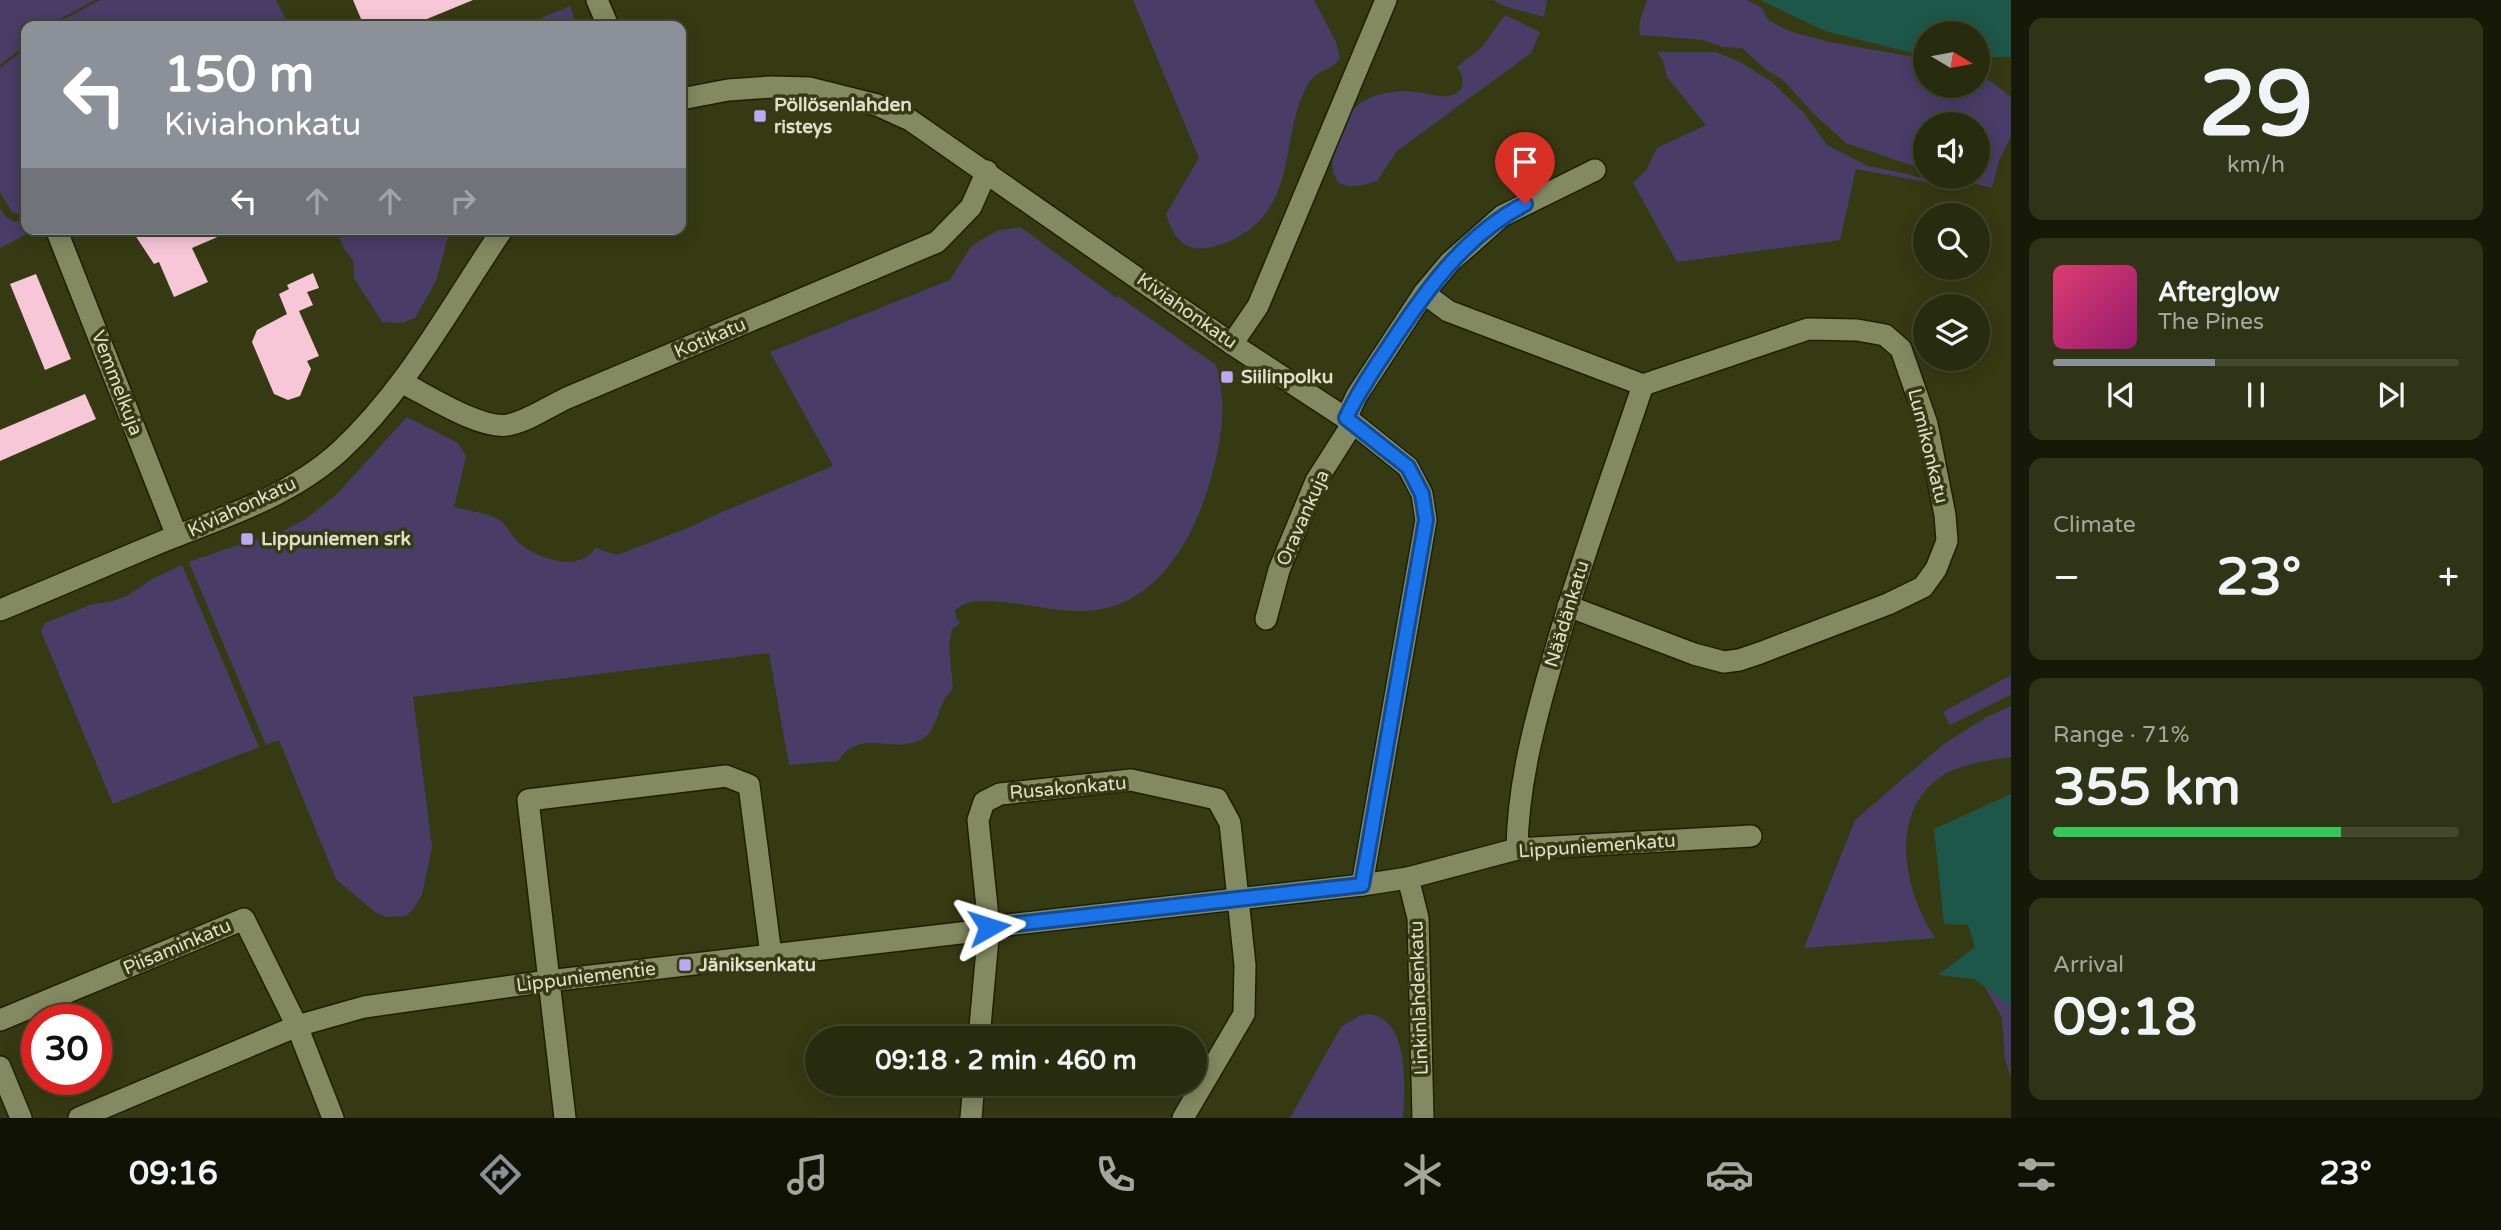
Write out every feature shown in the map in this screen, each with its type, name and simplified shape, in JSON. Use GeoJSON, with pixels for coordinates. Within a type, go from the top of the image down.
{"type":"FeatureCollection","features":[{"type":"Feature","properties":{"kind":"street"},"geometry":{"type":"LineString","coordinates":[[597,0],[606,21]]}},
{"type":"Feature","properties":{"kind":"street"},"geometry":{"type":"LineString","coordinates":[[1233,344],[1258,306],[1386,0]]}},
{"type":"Feature","properties":{"kind":"street","name":"Kiviahonkatu"},"geometry":{"type":"LineString","coordinates":[[686,98],[728,90],[809,88],[877,106],[910,120],[1233,344],[1349,420],[1408,467],[1422,494],[1426,520],[1362,885]]}},
{"type":"Feature","properties":{"kind":"street","name":"Oravankuja"},"geometry":{"type":"LineString","coordinates":[[1266,619],[1279,570],[1315,481],[1349,420],[1357,396],[1424,293],[1450,262],[1502,216],[1595,170]]}},
{"type":"Feature","properties":{"kind":"street","name":"Kotikatu"},"geometry":{"type":"LineString","coordinates":[[403,383],[466,416],[505,426],[522,420],[567,398],[937,242],[971,207],[987,171]]}},
{"type":"Feature","properties":{"kind":"street","name":"Vemmelkuja"},"geometry":{"type":"LineString","coordinates":[[59,235],[177,536]]}},
{"type":"Feature","properties":{"kind":"street","name":"Kiviahonkatu"},"geometry":{"type":"LineString","coordinates":[[0,610],[215,522],[279,493],[314,472],[340,451],[403,383],[499,235]]}},
{"type":"Feature","properties":{"kind":"street"},"geometry":{"type":"LineString","coordinates":[[1424,293],[1448,311],[1643,385]]}},
{"type":"Feature","properties":{"kind":"street","name":"Lumikonkatu"},"geometry":{"type":"LineString","coordinates":[[1568,606],[1694,654],[1724,662],[1739,660],[1888,604],[1923,587],[1936,569],[1947,541],[1945,515],[1927,424],[1901,349],[1885,335],[1857,330],[1808,329],[1643,385]]}},
{"type":"Feature","properties":{"kind":"street","name":"Näädänkatu"},"geometry":{"type":"LineString","coordinates":[[1517,849],[1518,809],[1532,733],[1568,606],[1643,385]]}},
{"type":"Feature","properties":{"kind":"street"},"geometry":{"type":"LineString","coordinates":[[565,1118],[528,800],[726,776],[749,785],[771,955]]}},
{"type":"Feature","properties":{"kind":"street","name":"Rusakonkatu"},"geometry":{"type":"LineString","coordinates":[[980,1026],[989,927],[978,820],[984,802],[1000,794],[1131,780],[1217,799],[1230,823],[1245,965],[1244,1014],[1183,1118]]}},
{"type":"Feature","properties":{"kind":"street","name":"Lippuniemenkatu"},"geometry":{"type":"LineString","coordinates":[[1362,885],[1408,878],[1517,849],[1751,836]]}},
{"type":"Feature","properties":{"kind":"street","name":"Linkinlahdenkatu"},"geometry":{"type":"LineString","coordinates":[[1408,878],[1418,918],[1423,1118]]}},
{"type":"Feature","properties":{"kind":"street","name":"Lippuniementie"},"geometry":{"type":"LineString","coordinates":[[79,1118],[297,1026],[364,1007],[548,981],[969,932],[989,927],[1362,885]]}},
{"type":"Feature","properties":{"kind":"street","name":"Piisaminkatu"},"geometry":{"type":"LineString","coordinates":[[0,1020],[244,919],[297,1026]]}},
{"type":"Feature","properties":{"kind":"street"},"geometry":{"type":"LineString","coordinates":[[297,1026],[333,1118]]}},
{"type":"Feature","properties":{"kind":"street"},"geometry":{"type":"LineString","coordinates":[[0,1067],[21,1118]]}},
{"type":"Feature","properties":{"kind":"street"},"geometry":{"type":"LineString","coordinates":[[971,1118],[973,1096]]}},
{"type":"Feature","properties":{"kind":"shaded area"},"geometry":{"type":"Polygon","coordinates":[[[0,0],[95,0],[56,21],[21,21],[21,48],[0,65],[0,0]]]}},
{"type":"Feature","properties":{"kind":"shaded area"},"geometry":{"type":"Polygon","coordinates":[[[100,0],[276,0],[286,21],[60,21],[100,0]]]}},
{"type":"Feature","properties":{"kind":"shaded area"},"geometry":{"type":"Polygon","coordinates":[[[1133,0],[1314,0],[1336,42],[1340,58],[1311,79],[1304,92],[1284,172],[1269,209],[1236,238],[1221,244],[1195,248],[1184,244],[1176,236],[1168,220],[1166,214],[1199,158],[1133,0]]]}},
{"type":"Feature","properties":{"kind":"shaded area"},"geometry":{"type":"Polygon","coordinates":[[[1493,0],[1547,0],[1544,17],[1507,7],[1493,0]]]}},
{"type":"Feature","properties":{"kind":"shaded area"},"geometry":{"type":"Polygon","coordinates":[[[1647,0],[1747,0],[1762,8],[1768,20],[1789,31],[1829,42],[1913,57],[1913,98],[1990,98],[1990,81],[2011,97],[2011,136],[1999,161],[1992,188],[1990,112],[1913,112],[1913,166],[1846,143],[1814,114],[1784,81],[1764,68],[1742,48],[1723,47],[1703,40],[1640,35],[1639,24],[1647,0]]]}},
{"type":"Feature","properties":{"kind":"shaded area"},"geometry":{"type":"Polygon","coordinates":[[[570,6],[575,21],[535,21],[570,6]]]}},
{"type":"Feature","properties":{"kind":"shaded area"},"geometry":{"type":"Polygon","coordinates":[[[1505,15],[1540,32],[1531,53],[1397,151],[1377,181],[1354,186],[1339,183],[1332,163],[1337,142],[1351,112],[1364,101],[1390,92],[1409,91],[1449,96],[1458,92],[1463,80],[1457,67],[1482,47],[1505,15]]]}},
{"type":"Feature","properties":{"kind":"shaded area"},"geometry":{"type":"Polygon","coordinates":[[[21,52],[21,213],[17,214],[12,212],[0,192],[0,68],[21,52]]]}},
{"type":"Feature","properties":{"kind":"shaded area"},"geometry":{"type":"Polygon","coordinates":[[[1657,52],[1715,52],[1740,62],[1772,82],[1803,112],[1827,145],[1868,166],[1913,176],[1913,180],[1856,169],[1840,240],[1677,262],[1633,183],[1646,170],[1657,148],[1706,125],[1667,77],[1663,61],[1657,52]]]}},
{"type":"Feature","properties":{"kind":"shaded area"},"geometry":{"type":"Polygon","coordinates":[[[0,208],[6,217],[15,222],[21,220],[21,235],[25,235],[0,248],[0,208]]]}},
{"type":"Feature","properties":{"kind":"shaded area"},"geometry":{"type":"Polygon","coordinates":[[[1020,227],[1117,298],[1118,296],[1216,365],[1222,413],[1216,460],[1190,534],[1164,572],[1148,587],[1108,608],[1060,610],[997,601],[976,601],[961,606],[955,611],[960,623],[952,629],[949,646],[953,689],[943,702],[931,731],[918,741],[907,744],[865,743],[855,746],[846,751],[838,761],[789,765],[769,653],[413,697],[432,847],[422,895],[412,911],[405,916],[387,917],[376,913],[336,879],[279,740],[266,745],[189,562],[273,536],[306,519],[337,494],[407,417],[458,443],[466,456],[454,507],[497,519],[518,542],[546,558],[569,562],[579,560],[588,556],[595,548],[617,555],[693,526],[833,466],[770,352],[950,280],[976,243],[997,231],[1020,227]]]}},
{"type":"Feature","properties":{"kind":"shaded area"},"geometry":{"type":"Polygon","coordinates":[[[338,235],[448,235],[436,281],[415,318],[402,323],[382,322],[354,278],[353,260],[344,249],[338,235]]]}},
{"type":"Feature","properties":{"kind":"shaded area"},"geometry":{"type":"Polygon","coordinates":[[[182,565],[259,747],[113,804],[41,631],[45,623],[93,604],[127,596],[152,579],[182,565]]]}},
{"type":"Feature","properties":{"kind":"shaded area"},"geometry":{"type":"Polygon","coordinates":[[[2011,675],[2011,695],[1950,725],[1943,712],[2011,675]]]}},
{"type":"Feature","properties":{"kind":"shaded area"},"geometry":{"type":"Polygon","coordinates":[[[2011,706],[2011,757],[1971,764],[1943,775],[1920,797],[1911,816],[1906,858],[1910,879],[1916,900],[1935,938],[1804,948],[1855,820],[1945,743],[1987,717],[2011,706]]]}},
{"type":"Feature","properties":{"kind":"shaded area"},"geometry":{"type":"Polygon","coordinates":[[[1984,986],[2011,1006],[2011,1078],[2005,1059],[2002,1017],[1984,986]]]}},
{"type":"Feature","properties":{"kind":"shaded area"},"geometry":{"type":"Polygon","coordinates":[[[1367,1014],[1381,1018],[1391,1027],[1398,1040],[1404,1072],[1403,1118],[1290,1118],[1341,1027],[1367,1014]]]}},
{"type":"Feature","properties":{"kind":"water"},"geometry":{"type":"Polygon","coordinates":[[[1760,0],[2011,0],[2011,57],[1990,57],[1990,21],[1913,21],[1913,53],[1825,31],[1760,0]]]}},
{"type":"Feature","properties":{"kind":"water"},"geometry":{"type":"Polygon","coordinates":[[[2011,794],[2011,1006],[1974,979],[1938,975],[1975,947],[1968,925],[1944,924],[1934,829],[2011,794]]]}},
{"type":"Feature","properties":{"kind":"building"},"geometry":{"type":"Polygon","coordinates":[[[353,0],[473,0],[422,21],[362,21],[353,0]]]}},
{"type":"Feature","properties":{"kind":"building"},"geometry":{"type":"Polygon","coordinates":[[[135,235],[222,235],[192,248],[208,282],[174,297],[159,262],[154,264],[135,235]]]}},
{"type":"Feature","properties":{"kind":"building"},"geometry":{"type":"Polygon","coordinates":[[[313,273],[319,288],[307,292],[313,305],[299,311],[319,356],[307,361],[311,369],[300,396],[288,400],[274,394],[252,342],[257,330],[287,314],[279,294],[289,289],[287,285],[313,273]]]}},
{"type":"Feature","properties":{"kind":"building"},"geometry":{"type":"Polygon","coordinates":[[[36,274],[71,359],[45,370],[10,284],[36,274]]]}},
{"type":"Feature","properties":{"kind":"building"},"geometry":{"type":"Polygon","coordinates":[[[85,394],[96,419],[0,461],[0,430],[85,394]]]}},
{"type":"Feature","properties":{"kind":"place","name":"Pöllösenlahden risteys"},"geometry":{"type":"Point","coordinates":[760,116]}},
{"type":"Feature","properties":{"kind":"place","name":"Siilinpolku"},"geometry":{"type":"Point","coordinates":[1227,377]}},
{"type":"Feature","properties":{"kind":"place","name":"Lippuniemen srk"},"geometry":{"type":"Point","coordinates":[247,539]}},
{"type":"Feature","properties":{"kind":"place","name":"Jäniksenkatu"},"geometry":{"type":"Point","coordinates":[685,965]}},
{"type":"Feature","properties":{"kind":"route"},"geometry":{"type":"LineString","coordinates":[[989,927],[1362,885],[1426,520],[1422,494],[1408,467],[1346,418],[1357,396],[1424,293],[1450,262],[1502,216],[1525,204]]}}]}
